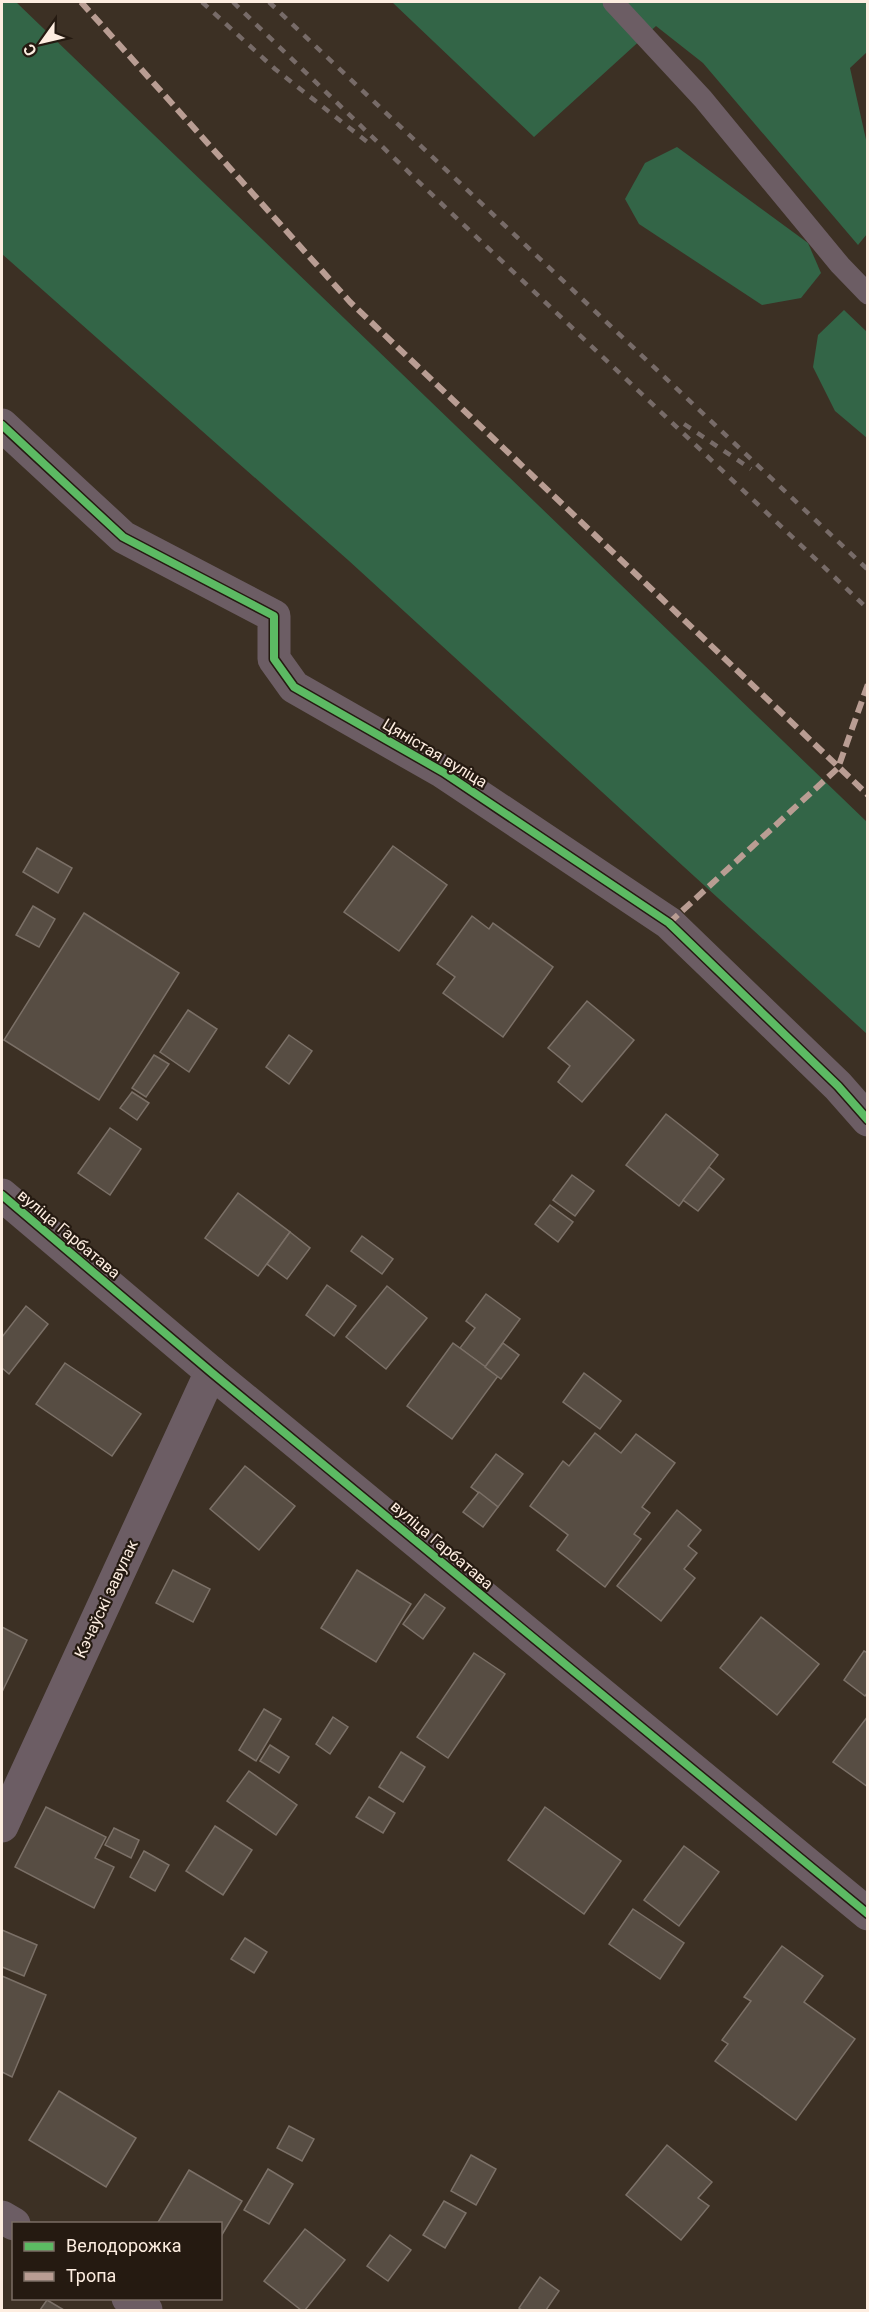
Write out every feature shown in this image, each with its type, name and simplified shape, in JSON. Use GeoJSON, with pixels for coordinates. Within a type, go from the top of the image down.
{"type":"FeatureCollection","features":[{"type":"Feature","properties":{"kind":"street","name":"Цяністая вуліца"},"geometry":{"type":"LineString","coordinates":[[2,425],[123,537],[274,616],[274,659],[294,687],[443,772],[669,923],[838,1086],[867,1120]]}},
{"type":"Feature","properties":{"kind":"street","name":"вуліца Гарбатава"},"geometry":{"type":"LineString","coordinates":[[2,1196],[211,1372],[867,1914]]}},
{"type":"Feature","properties":{"kind":"street","name":"Кэчаўскі завулак"},"geometry":{"type":"LineString","coordinates":[[4,1812],[211,1372]]}},
{"type":"Feature","properties":{"kind":"street"},"geometry":{"type":"LineString","coordinates":[[131,2300],[146,2310]]}},
{"type":"Feature","properties":{"kind":"lane"},"geometry":{"type":"LineString","coordinates":[[613,2],[703,99],[840,265],[867,294]]}},
{"type":"Feature","properties":{"kind":"green space"},"geometry":{"type":"Polygon","coordinates":[[[2,2],[16,2],[867,822],[867,1034],[348,560],[2,254],[2,2]]]}},
{"type":"Feature","properties":{"kind":"green space"},"geometry":{"type":"Polygon","coordinates":[[[392,2],[867,2],[867,52],[850,68],[867,144],[867,234],[858,245],[703,63],[656,26],[534,137],[392,2]]]}},
{"type":"Feature","properties":{"kind":"green space"},"geometry":{"type":"Polygon","coordinates":[[[677,147],[808,243],[821,273],[801,298],[762,305],[639,224],[625,199],[645,163],[677,147]]]}},
{"type":"Feature","properties":{"kind":"green space"},"geometry":{"type":"Polygon","coordinates":[[[844,310],[867,332],[867,438],[835,411],[813,367],[818,335],[844,310]]]}},
{"type":"Feature","properties":{"kind":"building"},"geometry":{"type":"Polygon","coordinates":[[[393,846],[447,885],[399,951],[344,912],[393,846]]]}},
{"type":"Feature","properties":{"kind":"building"},"geometry":{"type":"Polygon","coordinates":[[[37,848],[72,868],[58,893],[23,872],[37,848]]]}},
{"type":"Feature","properties":{"kind":"building"},"geometry":{"type":"Polygon","coordinates":[[[33,906],[55,919],[39,947],[16,935],[33,906]]]}},
{"type":"Feature","properties":{"kind":"building"},"geometry":{"type":"Polygon","coordinates":[[[84,913],[179,973],[99,1100],[4,1040],[84,913]]]}},
{"type":"Feature","properties":{"kind":"building"},"geometry":{"type":"Polygon","coordinates":[[[472,916],[489,929],[493,923],[553,967],[503,1037],[443,993],[455,977],[437,964],[472,916]]]}},
{"type":"Feature","properties":{"kind":"building"},"geometry":{"type":"Polygon","coordinates":[[[587,1001],[634,1040],[582,1102],[558,1082],[570,1066],[548,1048],[587,1001]]]}},
{"type":"Feature","properties":{"kind":"building"},"geometry":{"type":"Polygon","coordinates":[[[188,1010],[217,1029],[189,1072],[160,1052],[188,1010]]]}},
{"type":"Feature","properties":{"kind":"building"},"geometry":{"type":"Polygon","coordinates":[[[289,1035],[312,1051],[289,1084],[266,1067],[289,1035]]]}},
{"type":"Feature","properties":{"kind":"building"},"geometry":{"type":"Polygon","coordinates":[[[154,1055],[169,1064],[146,1097],[132,1088],[154,1055]]]}},
{"type":"Feature","properties":{"kind":"building"},"geometry":{"type":"Polygon","coordinates":[[[132,1092],[149,1103],[137,1120],[120,1108],[132,1092]]]}},
{"type":"Feature","properties":{"kind":"building"},"geometry":{"type":"Polygon","coordinates":[[[666,1114],[718,1155],[679,1206],[626,1165],[666,1114]]]}},
{"type":"Feature","properties":{"kind":"building"},"geometry":{"type":"Polygon","coordinates":[[[110,1128],[141,1149],[110,1195],[78,1173],[110,1128]]]}},
{"type":"Feature","properties":{"kind":"building"},"geometry":{"type":"Polygon","coordinates":[[[709,1167],[724,1179],[698,1211],[683,1200],[709,1167]]]}},
{"type":"Feature","properties":{"kind":"building"},"geometry":{"type":"Polygon","coordinates":[[[572,1175],[594,1191],[575,1216],[553,1200],[572,1175]]]}},
{"type":"Feature","properties":{"kind":"building"},"geometry":{"type":"Polygon","coordinates":[[[238,1193],[290,1232],[258,1276],[205,1238],[238,1193]]]}},
{"type":"Feature","properties":{"kind":"building"},"geometry":{"type":"Polygon","coordinates":[[[550,1205],[573,1222],[558,1242],[535,1224],[550,1205]]]}},
{"type":"Feature","properties":{"kind":"building"},"geometry":{"type":"Polygon","coordinates":[[[290,1232],[310,1248],[287,1279],[267,1264],[290,1232]]]}},
{"type":"Feature","properties":{"kind":"building"},"geometry":{"type":"Polygon","coordinates":[[[362,1236],[393,1259],[382,1274],[351,1251],[362,1236]]]}},
{"type":"Feature","properties":{"kind":"building"},"geometry":{"type":"Polygon","coordinates":[[[327,1285],[356,1306],[334,1336],[306,1315],[327,1285]]]}},
{"type":"Feature","properties":{"kind":"building"},"geometry":{"type":"Polygon","coordinates":[[[387,1286],[427,1318],[386,1369],[346,1337],[387,1286]]]}},
{"type":"Feature","properties":{"kind":"building"},"geometry":{"type":"Polygon","coordinates":[[[486,1294],[520,1319],[485,1367],[460,1348],[475,1328],[466,1321],[486,1294]]]}},
{"type":"Feature","properties":{"kind":"building"},"geometry":{"type":"Polygon","coordinates":[[[26,1306],[48,1324],[9,1374],[2,1368],[2,1337],[26,1306]]]}},
{"type":"Feature","properties":{"kind":"building"},"geometry":{"type":"Polygon","coordinates":[[[453,1343],[498,1376],[452,1439],[407,1406],[453,1343]]]}},
{"type":"Feature","properties":{"kind":"building"},"geometry":{"type":"Polygon","coordinates":[[[503,1343],[519,1355],[501,1379],[485,1367],[503,1343]]]}},
{"type":"Feature","properties":{"kind":"building"},"geometry":{"type":"Polygon","coordinates":[[[65,1363],[141,1414],[112,1456],[36,1404],[65,1363]]]}},
{"type":"Feature","properties":{"kind":"building"},"geometry":{"type":"Polygon","coordinates":[[[584,1373],[621,1401],[600,1429],[563,1402],[584,1373]]]}},
{"type":"Feature","properties":{"kind":"building"},"geometry":{"type":"Polygon","coordinates":[[[595,1433],[621,1453],[636,1434],[675,1463],[642,1507],[650,1513],[634,1534],[641,1539],[605,1587],[557,1550],[568,1535],[530,1506],[563,1461],[569,1466],[595,1433]]]}},
{"type":"Feature","properties":{"kind":"building"},"geometry":{"type":"Polygon","coordinates":[[[496,1454],[523,1474],[498,1507],[471,1487],[496,1454]]]}},
{"type":"Feature","properties":{"kind":"building"},"geometry":{"type":"Polygon","coordinates":[[[245,1466],[295,1506],[259,1550],[210,1509],[245,1466]]]}},
{"type":"Feature","properties":{"kind":"building"},"geometry":{"type":"Polygon","coordinates":[[[479,1492],[498,1507],[483,1527],[463,1512],[479,1492]]]}},
{"type":"Feature","properties":{"kind":"building"},"geometry":{"type":"Polygon","coordinates":[[[677,1510],[701,1530],[688,1546],[697,1553],[684,1569],[695,1578],[661,1621],[617,1586],[677,1510]]]}},
{"type":"Feature","properties":{"kind":"building"},"geometry":{"type":"Polygon","coordinates":[[[173,1570],[210,1589],[193,1622],[156,1603],[173,1570]]]}},
{"type":"Feature","properties":{"kind":"building"},"geometry":{"type":"Polygon","coordinates":[[[357,1570],[411,1604],[376,1662],[321,1628],[357,1570]]]}},
{"type":"Feature","properties":{"kind":"building"},"geometry":{"type":"Polygon","coordinates":[[[425,1594],[445,1608],[423,1639],[403,1624],[425,1594]]]}},
{"type":"Feature","properties":{"kind":"building"},"geometry":{"type":"Polygon","coordinates":[[[761,1617],[819,1664],[777,1715],[720,1668],[761,1617]]]}},
{"type":"Feature","properties":{"kind":"building"},"geometry":{"type":"Polygon","coordinates":[[[2,1627],[27,1640],[2,1692],[2,1627]]]}},
{"type":"Feature","properties":{"kind":"building"},"geometry":{"type":"Polygon","coordinates":[[[864,1651],[868,1653],[868,1692],[865,1696],[844,1680],[864,1651]]]}},
{"type":"Feature","properties":{"kind":"building"},"geometry":{"type":"Polygon","coordinates":[[[474,1653],[505,1674],[448,1758],[417,1737],[474,1653]]]}},
{"type":"Feature","properties":{"kind":"building"},"geometry":{"type":"Polygon","coordinates":[[[264,1709],[281,1719],[256,1761],[239,1750],[264,1709]]]}},
{"type":"Feature","properties":{"kind":"building"},"geometry":{"type":"Polygon","coordinates":[[[868,1716],[868,1787],[833,1762],[868,1716]]]}},
{"type":"Feature","properties":{"kind":"building"},"geometry":{"type":"Polygon","coordinates":[[[333,1717],[348,1727],[330,1754],[316,1744],[333,1717]]]}},
{"type":"Feature","properties":{"kind":"building"},"geometry":{"type":"Polygon","coordinates":[[[270,1745],[289,1757],[279,1773],[260,1761],[270,1745]]]}},
{"type":"Feature","properties":{"kind":"building"},"geometry":{"type":"Polygon","coordinates":[[[401,1752],[425,1767],[403,1802],[379,1787],[401,1752]]]}},
{"type":"Feature","properties":{"kind":"building"},"geometry":{"type":"Polygon","coordinates":[[[249,1771],[297,1805],[276,1835],[227,1801],[249,1771]]]}},
{"type":"Feature","properties":{"kind":"building"},"geometry":{"type":"Polygon","coordinates":[[[369,1797],[395,1813],[383,1833],[356,1817],[369,1797]]]}},
{"type":"Feature","properties":{"kind":"building"},"geometry":{"type":"Polygon","coordinates":[[[46,1807],[106,1837],[95,1858],[114,1867],[94,1908],[15,1867],[46,1807]]]}},
{"type":"Feature","properties":{"kind":"building"},"geometry":{"type":"Polygon","coordinates":[[[545,1807],[621,1861],[584,1914],[508,1860],[545,1807]]]}},
{"type":"Feature","properties":{"kind":"building"},"geometry":{"type":"Polygon","coordinates":[[[215,1826],[252,1850],[223,1895],[186,1871],[215,1826]]]}},
{"type":"Feature","properties":{"kind":"building"},"geometry":{"type":"Polygon","coordinates":[[[114,1828],[139,1840],[131,1858],[105,1845],[114,1828]]]}},
{"type":"Feature","properties":{"kind":"building"},"geometry":{"type":"Polygon","coordinates":[[[684,1846],[719,1872],[679,1926],[644,1900],[684,1846]]]}},
{"type":"Feature","properties":{"kind":"building"},"geometry":{"type":"Polygon","coordinates":[[[144,1851],[169,1865],[155,1891],[130,1877],[144,1851]]]}},
{"type":"Feature","properties":{"kind":"building"},"geometry":{"type":"Polygon","coordinates":[[[633,1909],[684,1943],[660,1979],[609,1944],[633,1909]]]}},
{"type":"Feature","properties":{"kind":"building"},"geometry":{"type":"Polygon","coordinates":[[[2,1930],[37,1945],[24,1976],[2,1967],[2,1930]]]}},
{"type":"Feature","properties":{"kind":"building"},"geometry":{"type":"Polygon","coordinates":[[[245,1938],[267,1952],[254,1973],[231,1959],[245,1938]]]}},
{"type":"Feature","properties":{"kind":"building"},"geometry":{"type":"Polygon","coordinates":[[[782,1946],[823,1976],[804,2002],[855,2039],[796,2120],[715,2061],[728,2044],[722,2040],[751,2001],[744,1997],[782,1946]]]}},
{"type":"Feature","properties":{"kind":"building"},"geometry":{"type":"Polygon","coordinates":[[[2,1976],[46,1995],[12,2077],[2,2072],[2,1976]]]}},
{"type":"Feature","properties":{"kind":"building"},"geometry":{"type":"Polygon","coordinates":[[[59,2091],[136,2138],[106,2187],[29,2140],[59,2091]]]}},
{"type":"Feature","properties":{"kind":"building"},"geometry":{"type":"Polygon","coordinates":[[[289,2126],[314,2139],[302,2161],[277,2148],[289,2126]]]}},
{"type":"Feature","properties":{"kind":"building"},"geometry":{"type":"Polygon","coordinates":[[[667,2145],[712,2182],[698,2198],[709,2206],[681,2240],[626,2195],[667,2145]]]}},
{"type":"Feature","properties":{"kind":"building"},"geometry":{"type":"Polygon","coordinates":[[[471,2155],[496,2169],[476,2205],[451,2191],[471,2155]]]}},
{"type":"Feature","properties":{"kind":"building"},"geometry":{"type":"Polygon","coordinates":[[[268,2169],[293,2184],[269,2224],[244,2210],[268,2169]]]}},
{"type":"Feature","properties":{"kind":"building"},"geometry":{"type":"Polygon","coordinates":[[[189,2170],[242,2201],[222,2235],[222,2222],[158,2222],[189,2170]]]}},
{"type":"Feature","properties":{"kind":"building"},"geometry":{"type":"Polygon","coordinates":[[[444,2201],[466,2213],[445,2248],[423,2235],[444,2201]]]}},
{"type":"Feature","properties":{"kind":"building"},"geometry":{"type":"Polygon","coordinates":[[[305,2229],[345,2260],[305,2310],[301,2310],[264,2281],[305,2229]]]}},
{"type":"Feature","properties":{"kind":"building"},"geometry":{"type":"Polygon","coordinates":[[[390,2235],[411,2250],[388,2281],[367,2266],[390,2235]]]}},
{"type":"Feature","properties":{"kind":"building"},"geometry":{"type":"Polygon","coordinates":[[[540,2277],[559,2291],[546,2310],[522,2310],[519,2308],[540,2277]]]}},
{"type":"Feature","properties":{"kind":"building"},"geometry":{"type":"Polygon","coordinates":[[[47,2300],[64,2310],[40,2310],[47,2300]]]}},
{"type":"Feature","properties":{"kind":"railway"},"geometry":{"type":"LineString","coordinates":[[202,2],[275,69],[371,145]]}},
{"type":"Feature","properties":{"kind":"railway"},"geometry":{"type":"LineString","coordinates":[[233,2],[868,609]]}},
{"type":"Feature","properties":{"kind":"railway"},"geometry":{"type":"LineString","coordinates":[[269,2],[868,570]]}},
{"type":"Feature","properties":{"kind":"railway"},"geometry":{"type":"LineString","coordinates":[[684,424],[751,469]]}},
{"type":"Feature","properties":{"kind":"marked path"},"geometry":{"type":"LineString","coordinates":[[81,2],[350,302],[868,795]]}},
{"type":"Feature","properties":{"kind":"marked path"},"geometry":{"type":"LineString","coordinates":[[669,923],[838,768],[868,684]]}},
{"type":"Feature","properties":{"kind":"cycle path"},"geometry":{"type":"LineString","coordinates":[[2,425],[123,537],[274,616],[274,659],[294,687],[443,772],[669,923],[838,1086],[868,1120]]}},
{"type":"Feature","properties":{"kind":"cycle path"},"geometry":{"type":"LineString","coordinates":[[2,1195],[211,1372],[868,1914]]}}]}
